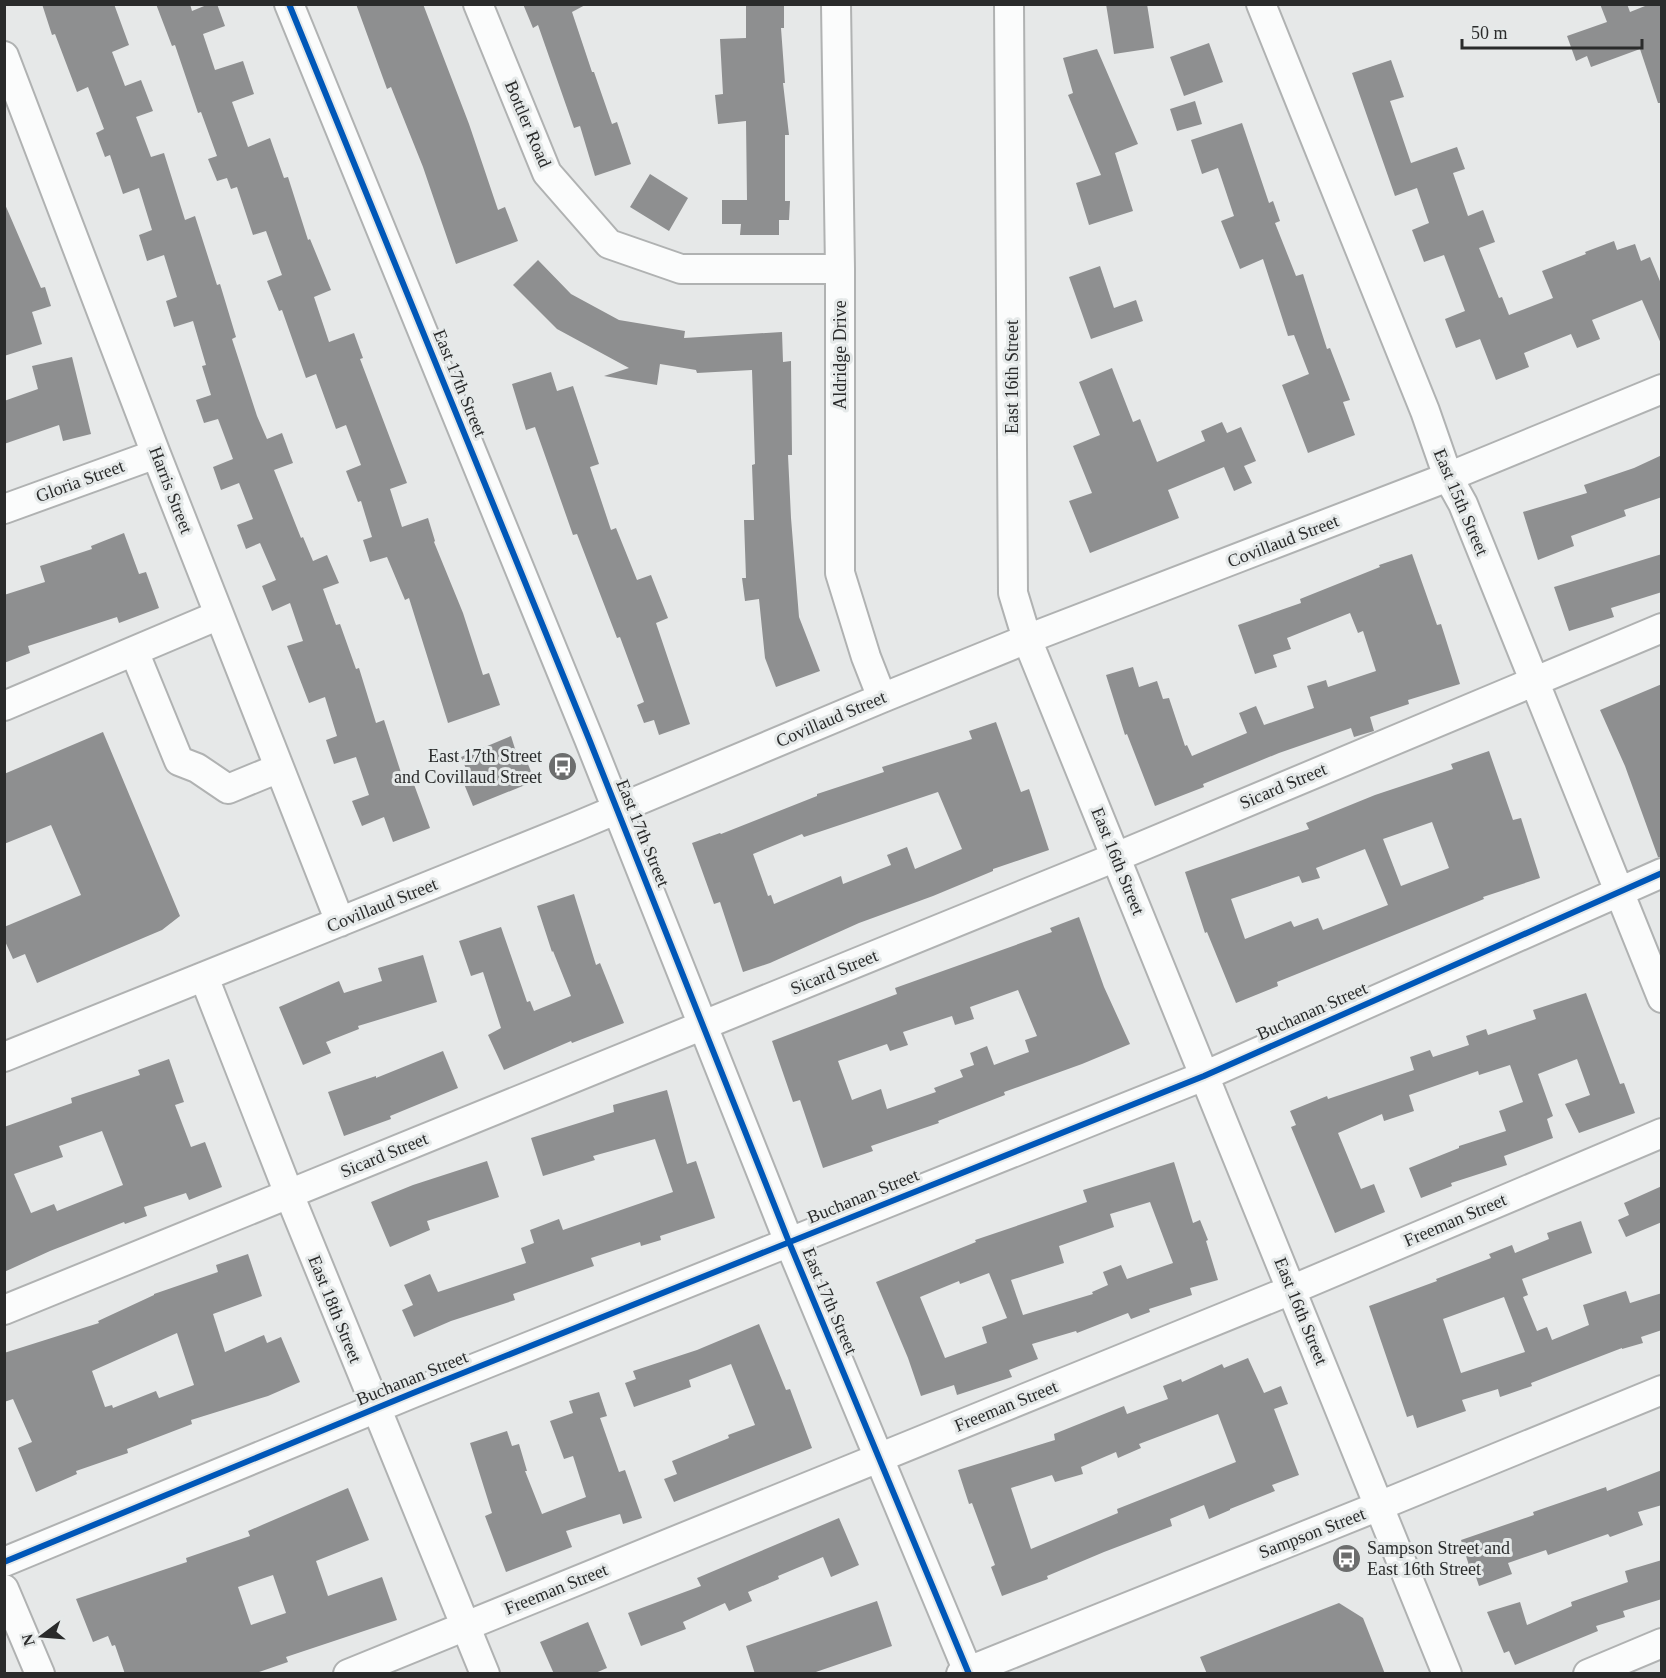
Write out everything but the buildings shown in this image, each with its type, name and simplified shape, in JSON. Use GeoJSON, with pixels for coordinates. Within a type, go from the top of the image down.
{"type":"FeatureCollection","features":[{"type":"Feature","properties":{"kind":"street","name":"East 17th Street"},"geometry":{"type":"LineString","coordinates":[[289,4],[617,809],[789,1242],[880,1458],[966,1673]]}},
{"type":"Feature","properties":{"kind":"street","name":"Bottler Road"},"geometry":{"type":"LineString","coordinates":[[478,4],[547,173],[609,244],[681,269],[840,269]]}},
{"type":"Feature","properties":{"kind":"street","name":"Aldridge Drive"},"geometry":{"type":"LineString","coordinates":[[836,4],[840,269],[840,573],[866,657],[882,698]]}},
{"type":"Feature","properties":{"kind":"street","name":"East 16th Street"},"geometry":{"type":"LineString","coordinates":[[1009,4],[1013,593],[1028,639],[1447,1674]]}},
{"type":"Feature","properties":{"kind":"street","name":"East 15th Street"},"geometry":{"type":"LineString","coordinates":[[1261,4],[1425,411],[1448,477],[1463,504],[1662,998]]}},
{"type":"Feature","properties":{"kind":"street","name":"Harris Street"},"geometry":{"type":"LineString","coordinates":[[4,56],[156,453],[340,922]]}},
{"type":"Feature","properties":{"kind":"street","name":"Covillaud Street"},"geometry":{"type":"LineString","coordinates":[[4,1057],[617,809],[1028,639],[1448,477],[1662,389]]}},
{"type":"Feature","properties":{"kind":"street","name":"Gloria Street"},"geometry":{"type":"LineString","coordinates":[[4,509],[156,453]]}},
{"type":"Feature","properties":{"kind":"street"},"geometry":{"type":"LineString","coordinates":[[4,706],[219,615]]}},
{"type":"Feature","properties":{"kind":"street","name":"Sicard Street"},"geometry":{"type":"LineString","coordinates":[[4,1310],[1116,857],[1662,628]]}},
{"type":"Feature","properties":{"kind":"street"},"geometry":{"type":"LineString","coordinates":[[134,651],[179,761],[197,768],[228,789],[279,768]]}},
{"type":"Feature","properties":{"kind":"street","name":"Buchanan Street"},"geometry":{"type":"LineString","coordinates":[[4,1562],[376,1409],[1204,1076],[1662,873]]}},
{"type":"Feature","properties":{"kind":"street","name":"East 18th Street"},"geometry":{"type":"LineString","coordinates":[[204,976],[289,1194],[485,1674]]}},
{"type":"Feature","properties":{"kind":"street","name":"Freeman Street"},"geometry":{"type":"LineString","coordinates":[[348,1674],[1291,1290],[1662,1133]]}},
{"type":"Feature","properties":{"kind":"street","name":"Sampson Street"},"geometry":{"type":"LineString","coordinates":[[966,1673],[1662,1390]]}},
{"type":"Feature","properties":{"kind":"street"},"geometry":{"type":"LineString","coordinates":[[4,1588],[40,1674]]}},
{"type":"Feature","properties":{"kind":"street"},"geometry":{"type":"LineString","coordinates":[[1588,1674],[1662,1643]]}},
{"type":"Feature","properties":{"kind":"cycle path"},"geometry":{"type":"LineString","coordinates":[[289,4],[589,739],[789,1242],[969,1674]]}},
{"type":"Feature","properties":{"kind":"cycle path"},"geometry":{"type":"LineString","coordinates":[[4,1562],[413,1393],[1204,1076],[1662,873]]}},
{"type":"Feature","properties":{"kind":"place","name":"East 17th Street and Covillaud Street"},"geometry":{"type":"Point","coordinates":[563,766]}},
{"type":"Feature","properties":{"kind":"place","name":"Sampson Street and East 16th Street"},"geometry":{"type":"Point","coordinates":[1346,1558]}}]}
